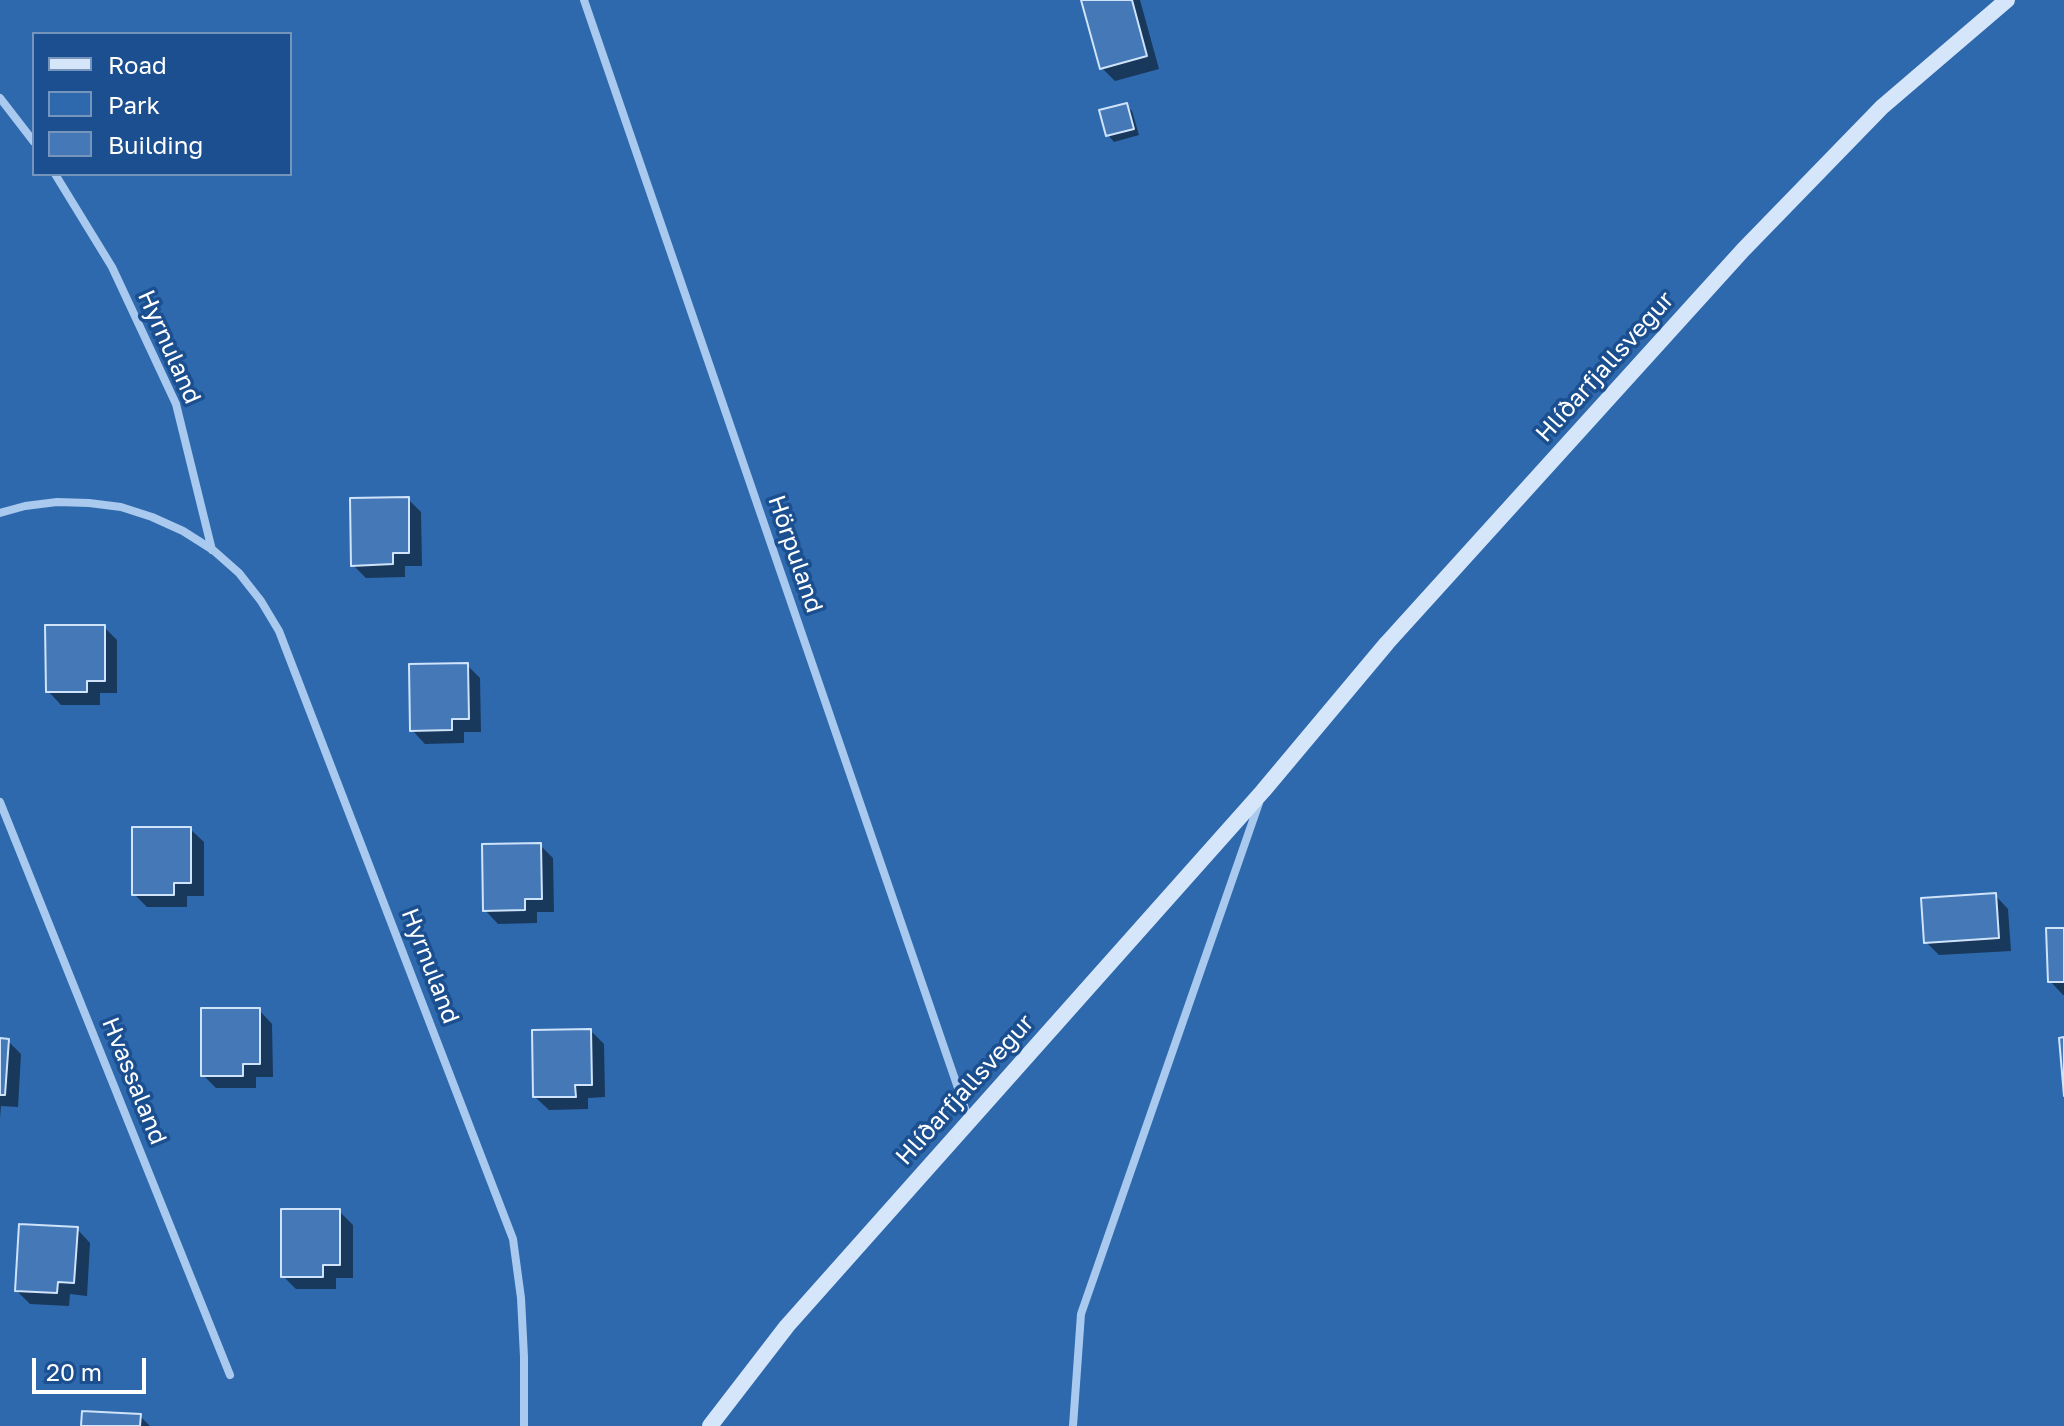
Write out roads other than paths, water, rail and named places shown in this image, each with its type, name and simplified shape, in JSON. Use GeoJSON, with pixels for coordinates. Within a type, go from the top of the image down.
{"type":"FeatureCollection","features":[{"type":"Feature","properties":{"kind":"main road","name":"Hlíðarfjallsvegur"},"geometry":{"type":"LineString","coordinates":[[710,1426],[787,1326],[1263,791],[1387,643],[1743,250],[1882,107],[2007,0]]}},
{"type":"Feature","properties":{"kind":"street","name":"Hörpuland"},"geometry":{"type":"LineString","coordinates":[[584,0],[969,1121]]}},
{"type":"Feature","properties":{"kind":"street"},"geometry":{"type":"LineString","coordinates":[[0,98],[32,139]]}},
{"type":"Feature","properties":{"kind":"street","name":"Hyrnuland"},"geometry":{"type":"LineString","coordinates":[[56,176],[112,267],[176,404],[213,550]]}},
{"type":"Feature","properties":{"kind":"street","name":"Hyrnuland"},"geometry":{"type":"LineString","coordinates":[[0,513],[57,502],[121,507],[152,517],[183,531],[213,550],[239,573],[279,631],[513,1239],[524,1342],[524,1426]]}},
{"type":"Feature","properties":{"kind":"street","name":"Hlíðarfjallsvegur"},"geometry":{"type":"LineString","coordinates":[[1073,1426],[1081,1314],[1263,791]]}},
{"type":"Feature","properties":{"kind":"street","name":"Hvassaland"},"geometry":{"type":"LineString","coordinates":[[0,802],[230,1375]]}}]}
